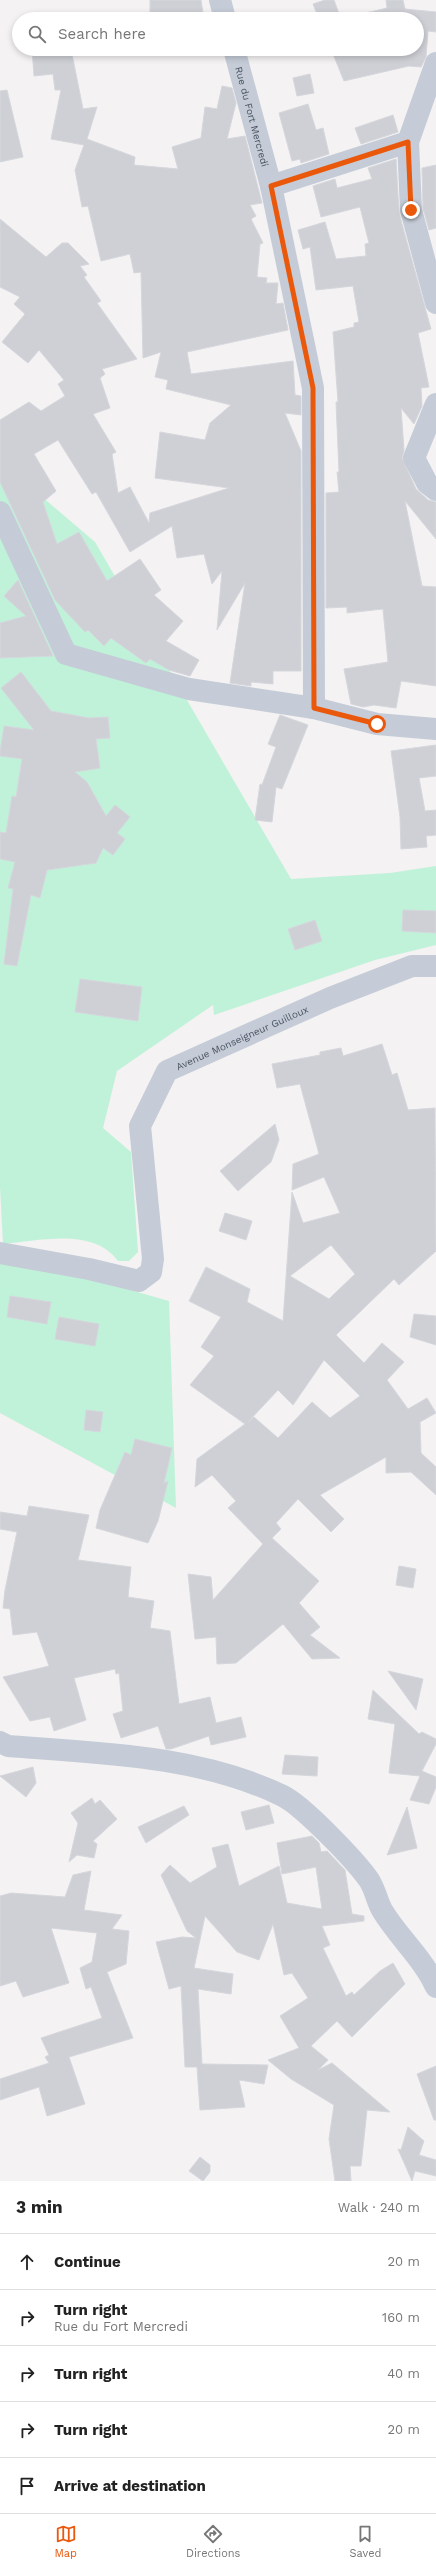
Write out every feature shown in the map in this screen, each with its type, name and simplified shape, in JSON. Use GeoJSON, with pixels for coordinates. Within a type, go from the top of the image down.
{"type":"FeatureCollection","features":[{"type":"Feature","properties":{"kind":"street"},"geometry":{"type":"LineString","coordinates":[[220,0],[223,12]]}},
{"type":"Feature","properties":{"kind":"street","name":"Rue du Fort Mercredi"},"geometry":{"type":"LineString","coordinates":[[236,56],[271,186],[313,388],[314,708]]}},
{"type":"Feature","properties":{"kind":"street"},"geometry":{"type":"LineString","coordinates":[[436,64],[408,142],[411,210],[436,303]]}},
{"type":"Feature","properties":{"kind":"street"},"geometry":{"type":"LineString","coordinates":[[271,186],[408,142]]}},
{"type":"Feature","properties":{"kind":"street"},"geometry":{"type":"LineString","coordinates":[[436,404],[414,458],[427,483],[436,490]]}},
{"type":"Feature","properties":{"kind":"street"},"geometry":{"type":"LineString","coordinates":[[0,512],[66,654],[189,689],[314,708],[377,724],[436,729]]}},
{"type":"Feature","properties":{"kind":"street","name":"Avenue Monseigneur Guilloux"},"geometry":{"type":"LineString","coordinates":[[0,1253],[89,1269],[139,1281],[151,1272],[153,1259],[140,1126],[167,1071],[330,998],[412,966],[436,966]]}},
{"type":"Feature","properties":{"kind":"street"},"geometry":{"type":"LineString","coordinates":[[0,1742],[8,1746],[167,1761],[238,1778],[284,1796],[313,1820],[369,1881],[382,1910],[430,1972],[436,1986]]}},
{"type":"Feature","properties":{"kind":"green space"},"geometry":{"type":"Polygon","coordinates":[[[0,461],[95,542],[291,879],[390,873],[436,866],[436,945],[375,960],[214,1015],[213,1005],[117,1071],[103,1128],[131,1152],[138,1252],[129,1261],[118,1261],[107,1250],[95,1244],[80,1240],[49,1239],[3,1244],[0,1187],[0,461]]]}},
{"type":"Feature","properties":{"kind":"green space"},"geometry":{"type":"Polygon","coordinates":[[[0,1260],[81,1276],[169,1301],[176,1508],[0,1413],[0,1260]]]}},
{"type":"Feature","properties":{"kind":"building"},"geometry":{"type":"Polygon","coordinates":[[[150,0],[201,0],[203,12],[150,12],[150,0]]]}},
{"type":"Feature","properties":{"kind":"building"},"geometry":{"type":"Polygon","coordinates":[[[325,0],[334,0],[338,12],[316,12],[313,4],[325,0]]]}},
{"type":"Feature","properties":{"kind":"building"},"geometry":{"type":"Polygon","coordinates":[[[386,0],[403,0],[405,9],[436,12],[436,32],[428,31],[426,57],[421,67],[409,66],[344,81],[334,56],[424,56],[424,12],[370,12],[387,8],[386,0]]]}},
{"type":"Feature","properties":{"kind":"building"},"geometry":{"type":"Polygon","coordinates":[[[33,56],[72,56],[83,109],[97,107],[87,139],[135,157],[134,165],[178,169],[172,147],[201,138],[205,107],[217,109],[222,86],[232,88],[236,103],[227,139],[245,136],[262,203],[250,205],[256,216],[251,219],[263,243],[260,244],[257,277],[267,278],[266,283],[278,283],[276,304],[283,303],[288,330],[187,352],[191,374],[293,361],[295,395],[301,396],[301,415],[285,413],[301,451],[301,671],[273,671],[273,684],[251,682],[251,686],[230,683],[245,583],[217,630],[222,571],[212,584],[204,554],[177,558],[172,526],[130,552],[96,492],[92,494],[58,440],[34,454],[56,491],[43,502],[57,544],[79,532],[107,581],[140,559],[161,590],[154,595],[183,621],[166,641],[199,660],[190,676],[169,670],[150,659],[146,663],[111,638],[104,646],[88,630],[85,632],[55,600],[0,482],[0,420],[29,402],[41,411],[65,396],[58,384],[64,380],[39,350],[28,363],[2,342],[25,314],[14,304],[20,297],[0,287],[0,219],[46,257],[62,243],[68,243],[89,264],[80,266],[87,275],[84,277],[101,301],[97,303],[137,359],[102,369],[105,374],[100,378],[110,408],[93,414],[116,452],[112,454],[118,493],[130,487],[149,523],[150,513],[229,488],[155,478],[160,432],[205,440],[210,423],[231,405],[166,389],[168,380],[155,377],[161,352],[143,358],[141,272],[134,273],[130,254],[101,261],[88,206],[82,207],[75,170],[84,145],[51,139],[61,90],[55,90],[53,74],[34,76],[33,56]]]}},
{"type":"Feature","properties":{"kind":"building"},"geometry":{"type":"Polygon","coordinates":[[[310,74],[314,93],[297,96],[293,78],[310,74]]]}},
{"type":"Feature","properties":{"kind":"building"},"geometry":{"type":"Polygon","coordinates":[[[7,90],[23,157],[0,162],[0,91],[7,90]]]}},
{"type":"Feature","properties":{"kind":"building"},"geometry":{"type":"Polygon","coordinates":[[[308,104],[316,130],[323,128],[329,154],[301,163],[300,159],[292,161],[279,113],[308,104]]]}},
{"type":"Feature","properties":{"kind":"building"},"geometry":{"type":"Polygon","coordinates":[[[393,115],[398,132],[361,144],[355,128],[393,115]]]}},
{"type":"Feature","properties":{"kind":"building"},"geometry":{"type":"Polygon","coordinates":[[[396,159],[399,213],[431,329],[418,333],[429,387],[421,388],[422,406],[414,424],[401,408],[404,450],[402,458],[416,489],[428,500],[436,502],[436,539],[405,501],[422,586],[436,587],[436,686],[401,681],[396,708],[374,705],[363,707],[351,704],[344,669],[388,662],[383,609],[347,613],[347,607],[326,608],[326,493],[339,492],[337,472],[339,472],[336,402],[338,402],[333,332],[354,327],[354,323],[359,322],[353,286],[316,290],[310,247],[303,249],[298,230],[325,222],[336,259],[366,256],[365,244],[369,243],[360,207],[321,217],[313,186],[335,179],[337,188],[372,179],[368,168],[396,159]]]}},
{"type":"Feature","properties":{"kind":"building"},"geometry":{"type":"Polygon","coordinates":[[[436,165],[436,228],[429,230],[423,208],[422,168],[436,165]]]}},
{"type":"Feature","properties":{"kind":"building"},"geometry":{"type":"Polygon","coordinates":[[[18,580],[53,656],[0,658],[0,623],[26,616],[4,596],[18,580]]]}},
{"type":"Feature","properties":{"kind":"building"},"geometry":{"type":"Polygon","coordinates":[[[21,672],[51,711],[89,718],[108,717],[110,738],[96,739],[100,768],[75,772],[87,782],[106,816],[115,805],[130,817],[117,833],[125,839],[113,855],[103,848],[96,863],[47,870],[40,898],[31,895],[17,966],[4,964],[13,889],[8,888],[15,862],[0,859],[0,832],[6,833],[12,796],[16,797],[22,759],[0,756],[0,751],[4,726],[34,730],[1,688],[21,672]]]}},
{"type":"Feature","properties":{"kind":"building"},"geometry":{"type":"Polygon","coordinates":[[[280,715],[308,725],[282,789],[276,787],[272,822],[255,820],[260,784],[262,785],[276,747],[268,744],[280,715]]]}},
{"type":"Feature","properties":{"kind":"building"},"geometry":{"type":"Polygon","coordinates":[[[436,745],[436,776],[419,778],[425,811],[436,810],[436,835],[426,836],[427,847],[401,849],[400,817],[391,751],[436,745]]]}},
{"type":"Feature","properties":{"kind":"building"},"geometry":{"type":"Polygon","coordinates":[[[403,910],[436,911],[436,933],[402,931],[403,910]]]}},
{"type":"Feature","properties":{"kind":"building"},"geometry":{"type":"Polygon","coordinates":[[[315,920],[322,941],[295,950],[288,929],[315,920]]]}},
{"type":"Feature","properties":{"kind":"building"},"geometry":{"type":"Polygon","coordinates":[[[80,979],[142,987],[138,1021],[75,1012],[80,979]]]}},
{"type":"Feature","properties":{"kind":"building"},"geometry":{"type":"Polygon","coordinates":[[[382,1044],[392,1075],[397,1073],[408,1110],[435,1108],[436,1251],[399,1285],[394,1279],[336,1335],[364,1363],[382,1343],[404,1362],[387,1380],[408,1409],[427,1398],[436,1413],[420,1422],[421,1453],[436,1467],[436,1495],[411,1472],[386,1473],[386,1457],[320,1495],[344,1519],[331,1532],[298,1499],[276,1523],[281,1529],[272,1538],[319,1581],[299,1603],[320,1627],[310,1635],[340,1658],[312,1659],[283,1624],[236,1663],[217,1664],[216,1637],[195,1639],[188,1574],[211,1577],[213,1600],[263,1544],[228,1508],[236,1501],[212,1475],[195,1487],[197,1459],[245,1424],[190,1385],[214,1356],[201,1347],[221,1317],[189,1301],[206,1267],[250,1289],[247,1302],[283,1321],[292,1192],[303,1223],[340,1213],[324,1177],[292,1190],[293,1164],[319,1154],[300,1084],[277,1088],[272,1064],[320,1055],[320,1052],[341,1048],[343,1056],[382,1044]],[[331,1245],[290,1276],[329,1299],[355,1274],[331,1245]],[[324,1360],[293,1405],[278,1390],[248,1422],[254,1417],[278,1438],[312,1402],[330,1418],[360,1396],[324,1360]]]}},
{"type":"Feature","properties":{"kind":"building"},"geometry":{"type":"Polygon","coordinates":[[[275,1124],[279,1140],[271,1162],[238,1191],[220,1171],[275,1124]]]}},
{"type":"Feature","properties":{"kind":"building"},"geometry":{"type":"Polygon","coordinates":[[[225,1213],[252,1221],[246,1240],[219,1231],[225,1213]]]}},
{"type":"Feature","properties":{"kind":"building"},"geometry":{"type":"Polygon","coordinates":[[[10,1296],[51,1302],[47,1324],[7,1317],[10,1296]]]}},
{"type":"Feature","properties":{"kind":"building"},"geometry":{"type":"Polygon","coordinates":[[[414,1314],[436,1316],[436,1345],[410,1337],[414,1314]]]}},
{"type":"Feature","properties":{"kind":"building"},"geometry":{"type":"Polygon","coordinates":[[[59,1317],[99,1324],[95,1346],[55,1339],[59,1317]]]}},
{"type":"Feature","properties":{"kind":"building"},"geometry":{"type":"Polygon","coordinates":[[[86,1410],[103,1412],[100,1432],[84,1430],[86,1410]]]}},
{"type":"Feature","properties":{"kind":"building"},"geometry":{"type":"Polygon","coordinates":[[[135,1439],[172,1448],[164,1483],[168,1481],[158,1521],[148,1543],[96,1528],[100,1510],[125,1452],[131,1455],[135,1439]]]}},
{"type":"Feature","properties":{"kind":"building"},"geometry":{"type":"Polygon","coordinates":[[[29,1506],[89,1515],[78,1560],[131,1567],[128,1597],[154,1601],[150,1628],[170,1631],[179,1704],[210,1697],[216,1723],[241,1717],[246,1737],[211,1745],[209,1736],[171,1749],[166,1749],[158,1726],[121,1738],[113,1714],[123,1711],[119,1673],[116,1674],[115,1669],[74,1678],[86,1720],[54,1731],[50,1717],[30,1721],[3,1677],[49,1666],[37,1632],[13,1635],[10,1609],[3,1608],[5,1590],[17,1532],[0,1529],[0,1512],[27,1516],[29,1506]]]}},
{"type":"Feature","properties":{"kind":"building"},"geometry":{"type":"Polygon","coordinates":[[[399,1566],[416,1569],[413,1588],[396,1585],[399,1566]]]}},
{"type":"Feature","properties":{"kind":"building"},"geometry":{"type":"Polygon","coordinates":[[[388,1671],[423,1679],[416,1710],[388,1671]]]}},
{"type":"Feature","properties":{"kind":"building"},"geometry":{"type":"Polygon","coordinates":[[[373,1690],[419,1734],[422,1732],[436,1739],[436,1744],[422,1771],[436,1777],[436,1787],[429,1804],[410,1800],[420,1776],[389,1773],[395,1724],[368,1719],[373,1690]]]}},
{"type":"Feature","properties":{"kind":"building"},"geometry":{"type":"Polygon","coordinates":[[[285,1755],[318,1757],[317,1776],[282,1774],[285,1755]]]}},
{"type":"Feature","properties":{"kind":"building"},"geometry":{"type":"Polygon","coordinates":[[[33,1767],[36,1783],[26,1797],[0,1776],[33,1767]]]}},
{"type":"Feature","properties":{"kind":"building"},"geometry":{"type":"Polygon","coordinates":[[[92,1798],[95,1804],[100,1800],[117,1819],[93,1841],[97,1844],[94,1858],[77,1855],[69,1862],[78,1823],[71,1813],[92,1798]]]}},
{"type":"Feature","properties":{"kind":"building"},"geometry":{"type":"Polygon","coordinates":[[[269,1805],[274,1823],[246,1830],[241,1812],[269,1805]]]}},
{"type":"Feature","properties":{"kind":"building"},"geometry":{"type":"Polygon","coordinates":[[[184,1806],[189,1815],[146,1843],[138,1827],[184,1806]]]}},
{"type":"Feature","properties":{"kind":"building"},"geometry":{"type":"Polygon","coordinates":[[[407,1807],[417,1848],[387,1855],[407,1807]]]}},
{"type":"Feature","properties":{"kind":"building"},"geometry":{"type":"Polygon","coordinates":[[[312,1836],[319,1843],[321,1852],[327,1851],[345,1870],[352,1914],[364,1916],[364,1921],[322,1926],[330,1945],[323,1948],[346,1996],[352,1992],[354,1995],[380,1971],[393,1963],[405,1984],[352,2037],[337,2021],[311,2046],[328,2060],[318,2070],[332,2063],[390,2112],[367,2110],[361,2166],[350,2166],[351,2181],[335,2181],[329,2139],[334,2105],[291,2079],[268,2060],[299,2048],[280,2016],[308,1998],[292,1973],[284,1975],[273,1924],[259,1960],[237,1952],[205,1916],[194,1968],[233,1974],[231,1994],[198,1989],[202,2064],[268,2065],[264,2084],[239,2080],[245,2107],[200,2110],[197,2067],[185,2067],[181,1986],[169,1989],[156,1942],[182,1937],[196,1938],[187,1931],[161,1875],[170,1865],[190,1883],[217,1867],[212,1848],[228,1844],[239,1886],[279,1866],[287,1903],[322,1909],[316,1867],[282,1874],[277,1843],[312,1836]]]}},
{"type":"Feature","properties":{"kind":"building"},"geometry":{"type":"Polygon","coordinates":[[[91,1871],[84,1910],[122,1915],[112,1929],[129,1931],[126,1964],[107,1972],[133,2038],[69,2057],[85,2104],[47,2116],[39,2087],[0,2100],[0,2079],[49,2063],[45,2057],[49,2055],[41,2038],[102,2018],[91,1987],[86,1989],[80,1968],[92,1962],[97,1933],[51,1928],[69,1983],[23,1997],[16,1981],[0,1986],[0,1896],[11,1893],[65,1897],[73,1875],[91,1871]]]}},
{"type":"Feature","properties":{"kind":"building"},"geometry":{"type":"Polygon","coordinates":[[[436,2066],[436,2120],[434,2120],[417,2074],[436,2066]]]}},
{"type":"Feature","properties":{"kind":"building"},"geometry":{"type":"Polygon","coordinates":[[[408,2127],[424,2141],[419,2155],[436,2160],[436,2176],[415,2171],[412,2181],[398,2149],[401,2150],[408,2127]]]}},
{"type":"Feature","properties":{"kind":"building"},"geometry":{"type":"Polygon","coordinates":[[[200,2157],[210,2165],[210,2172],[203,2181],[189,2171],[200,2157]]]}},
{"type":"Feature","properties":{"kind":"route"},"geometry":{"type":"LineString","coordinates":[[377,724],[314,708],[313,388],[271,186],[408,142],[410,159],[411,210]]}}]}
